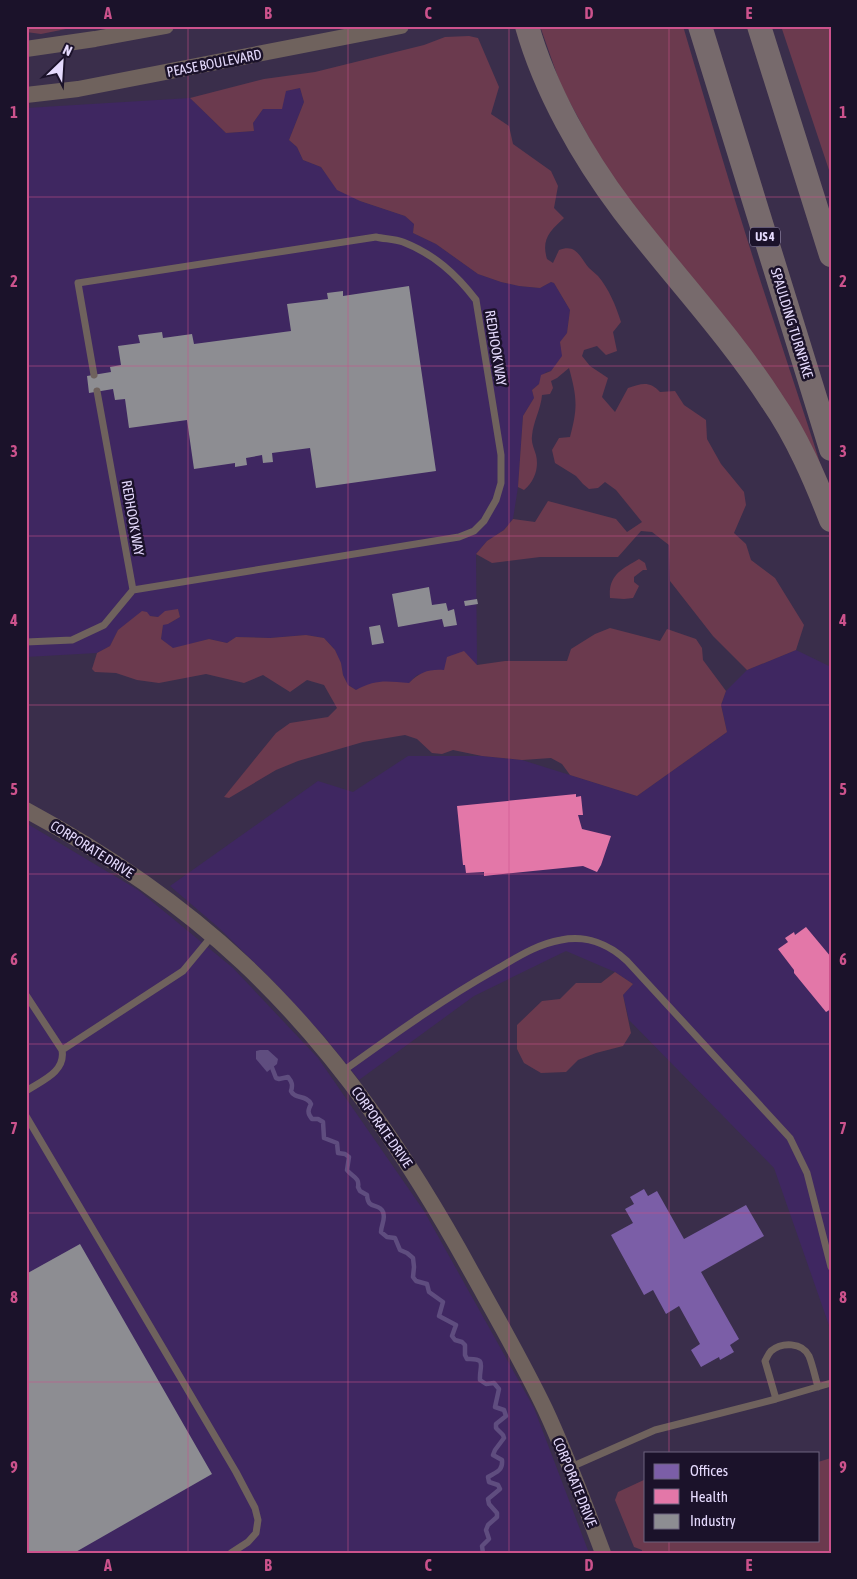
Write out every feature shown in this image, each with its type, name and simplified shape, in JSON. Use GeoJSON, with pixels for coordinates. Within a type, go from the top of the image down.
{"type":"FeatureCollection","features":[{"type":"Feature","properties":{"kind":"highway"},"geometry":{"type":"LineString","coordinates":[[527,26],[549,86],[585,153],[624,210],[745,362],[773,402],[808,466],[831,520]]}},
{"type":"Feature","properties":{"kind":"highway","name":"SPAULDING TURNPIKE"},"geometry":{"type":"LineString","coordinates":[[700,26],[831,448]]}},
{"type":"Feature","properties":{"kind":"highway"},"geometry":{"type":"LineString","coordinates":[[759,26],[831,255]]}},
{"type":"Feature","properties":{"kind":"street"},"geometry":{"type":"LineString","coordinates":[[26,49],[94,40],[166,26]]}},
{"type":"Feature","properties":{"kind":"street","name":"PEASE BOULEVARD"},"geometry":{"type":"LineString","coordinates":[[26,95],[78,90],[401,26]]}},
{"type":"Feature","properties":{"kind":"street","name":"CORPORATE DRIVE"},"geometry":{"type":"LineString","coordinates":[[26,810],[74,836],[130,872],[183,910],[244,964],[284,1004],[343,1072],[386,1130],[453,1238],[515,1349],[545,1408],[604,1553]]}},
{"type":"Feature","properties":{"kind":"lane","name":"REDHOOK WAY"},"geometry":{"type":"LineString","coordinates":[[94,375],[78,283],[376,237],[401,242],[422,251],[444,265],[461,281],[476,300],[501,455],[501,482],[496,500],[484,521],[474,531],[459,537],[133,590],[97,392]]}},
{"type":"Feature","properties":{"kind":"lane"},"geometry":{"type":"LineString","coordinates":[[26,642],[72,640],[104,625],[133,590]]}},
{"type":"Feature","properties":{"kind":"lane"},"geometry":{"type":"LineString","coordinates":[[62,1050],[183,971],[212,936]]}},
{"type":"Feature","properties":{"kind":"lane"},"geometry":{"type":"LineString","coordinates":[[343,1072],[378,1045],[444,1000],[531,949],[563,939],[582,939],[598,942],[615,950],[627,961],[790,1138],[800,1156],[806,1173],[831,1267]]}},
{"type":"Feature","properties":{"kind":"lane"},"geometry":{"type":"LineString","coordinates":[[26,995],[62,1050],[63,1060],[59,1068],[26,1091]]}},
{"type":"Feature","properties":{"kind":"lane"},"geometry":{"type":"LineString","coordinates":[[26,1116],[236,1472],[254,1508],[258,1520],[256,1533],[248,1542],[232,1553]]}},
{"type":"Feature","properties":{"kind":"lane"},"geometry":{"type":"LineString","coordinates":[[776,1399],[765,1361],[770,1352],[779,1346],[790,1344],[800,1347],[808,1355],[818,1387]]}},
{"type":"Feature","properties":{"kind":"lane"},"geometry":{"type":"LineString","coordinates":[[570,1467],[655,1430],[831,1383]]}},
{"type":"Feature","properties":{"kind":"shaded area"},"geometry":{"type":"Polygon","coordinates":[[[26,26],[81,26],[41,34],[26,32],[26,26]]]}},
{"type":"Feature","properties":{"kind":"shaded area"},"geometry":{"type":"Polygon","coordinates":[[[540,26],[683,26],[740,217],[825,479],[614,184],[561,86],[540,26]]]}},
{"type":"Feature","properties":{"kind":"shaded area"},"geometry":{"type":"Polygon","coordinates":[[[781,26],[831,26],[831,176],[781,26]]]}},
{"type":"Feature","properties":{"kind":"shaded area"},"geometry":{"type":"Polygon","coordinates":[[[469,36],[478,38],[499,87],[491,114],[509,126],[513,144],[551,171],[558,186],[554,208],[564,218],[548,236],[545,246],[547,259],[553,263],[559,250],[570,248],[574,250],[602,281],[617,310],[621,322],[613,332],[617,351],[606,355],[597,346],[584,350],[582,356],[590,366],[608,378],[602,397],[615,412],[628,388],[646,384],[653,386],[660,392],[675,391],[684,405],[706,420],[707,439],[721,464],[744,492],[746,505],[734,533],[746,544],[751,560],[775,578],[804,625],[796,650],[747,670],[713,636],[670,581],[669,545],[652,532],[641,531],[618,557],[540,557],[492,563],[476,554],[487,541],[504,530],[513,519],[535,522],[548,501],[616,519],[627,532],[642,522],[616,490],[605,482],[598,488],[589,489],[576,476],[555,463],[552,450],[559,438],[570,437],[574,418],[575,395],[569,368],[551,381],[553,388],[550,394],[542,395],[532,436],[537,460],[535,474],[524,490],[518,487],[523,416],[534,398],[532,390],[539,384],[541,375],[551,371],[562,356],[560,342],[567,333],[570,310],[554,283],[551,282],[540,288],[519,286],[478,274],[436,244],[413,233],[414,224],[405,216],[360,201],[337,190],[321,167],[303,160],[297,147],[289,140],[304,102],[300,88],[286,91],[282,109],[263,109],[253,123],[254,131],[226,133],[190,98],[264,79],[315,72],[424,45],[445,37],[469,36]]]}},
{"type":"Feature","properties":{"kind":"shaded area"},"geometry":{"type":"Polygon","coordinates":[[[300,88],[304,102],[289,140],[297,147],[303,160],[321,167],[325,173],[360,201],[405,216],[414,224],[413,233],[436,244],[478,274],[519,286],[540,288],[551,282],[554,283],[570,310],[567,333],[560,343],[563,356],[551,371],[546,372],[539,384],[532,390],[534,398],[523,416],[518,487],[513,519],[504,530],[487,541],[476,554],[477,665],[417,675],[409,683],[356,690],[348,685],[335,650],[324,638],[306,635],[270,638],[236,637],[227,643],[209,639],[173,649],[161,639],[163,624],[168,624],[180,617],[178,609],[158,617],[150,616],[118,630],[110,646],[97,653],[26,657],[26,108],[190,98],[226,133],[254,131],[253,123],[263,109],[286,91],[300,88]]]}},
{"type":"Feature","properties":{"kind":"shaded area"},"geometry":{"type":"Polygon","coordinates":[[[639,559],[645,563],[647,570],[643,570],[634,577],[634,582],[639,586],[633,598],[610,598],[611,584],[614,578],[622,570],[639,559]]]}},
{"type":"Feature","properties":{"kind":"shaded area"},"geometry":{"type":"Polygon","coordinates":[[[178,609],[180,617],[163,625],[161,639],[173,648],[209,639],[227,643],[236,637],[270,638],[306,635],[324,638],[335,650],[348,685],[356,690],[375,682],[409,683],[425,672],[444,670],[447,657],[464,651],[477,665],[505,661],[567,661],[571,649],[595,634],[610,628],[660,641],[667,629],[696,639],[702,648],[703,660],[726,691],[721,705],[727,732],[637,796],[570,775],[562,764],[551,758],[522,760],[482,756],[453,750],[442,754],[432,753],[417,739],[405,735],[363,742],[298,761],[276,770],[229,798],[224,797],[276,733],[290,723],[328,717],[337,708],[324,685],[307,680],[290,692],[263,675],[244,683],[206,674],[159,683],[137,680],[116,673],[95,672],[92,669],[97,653],[110,646],[118,630],[142,611],[147,612],[150,616],[158,617],[165,611],[178,609]]]}},
{"type":"Feature","properties":{"kind":"shaded area"},"geometry":{"type":"Polygon","coordinates":[[[796,650],[831,668],[831,1331],[774,1168],[629,1020],[623,995],[633,984],[615,972],[566,951],[474,996],[359,1080],[326,1039],[273,981],[219,928],[170,886],[318,781],[353,792],[408,756],[482,756],[522,760],[637,796],[727,732],[721,705],[726,691],[747,670],[796,650]]]}},
{"type":"Feature","properties":{"kind":"shaded area"},"geometry":{"type":"Polygon","coordinates":[[[26,823],[138,890],[233,968],[318,1058],[424,1211],[534,1408],[589,1553],[26,1553],[26,823]]]}},
{"type":"Feature","properties":{"kind":"shaded area"},"geometry":{"type":"Polygon","coordinates":[[[615,972],[633,984],[623,995],[631,1033],[623,1046],[578,1060],[566,1072],[541,1073],[524,1063],[517,1049],[517,1025],[542,1001],[560,999],[576,983],[601,983],[615,972]]]}},
{"type":"Feature","properties":{"kind":"shaded area"},"geometry":{"type":"Polygon","coordinates":[[[268,1050],[278,1059],[277,1064],[267,1072],[256,1059],[256,1051],[268,1050]]]}},
{"type":"Feature","properties":{"kind":"shaded area"},"geometry":{"type":"Polygon","coordinates":[[[831,1458],[831,1553],[642,1553],[642,1550],[634,1547],[615,1500],[618,1492],[644,1480],[644,1542],[820,1542],[820,1461],[831,1458]]]}},
{"type":"Feature","properties":{"kind":"building: Offices"},"geometry":{"type":"Polygon","coordinates":[[[644,1189],[648,1196],[657,1191],[684,1239],[746,1205],[764,1236],[701,1272],[739,1339],[730,1345],[734,1352],[720,1360],[719,1357],[701,1367],[691,1350],[700,1344],[679,1306],[666,1314],[653,1290],[644,1295],[611,1235],[633,1223],[625,1209],[634,1204],[630,1197],[644,1189]]]}},
{"type":"Feature","properties":{"kind":"building: Health"},"geometry":{"type":"Polygon","coordinates":[[[576,794],[576,797],[581,796],[583,815],[578,815],[582,829],[611,836],[597,872],[583,866],[484,876],[484,872],[466,873],[465,865],[463,865],[457,806],[576,794]]]}},
{"type":"Feature","properties":{"kind":"building: Health"},"geometry":{"type":"Polygon","coordinates":[[[806,927],[831,957],[831,1009],[826,1012],[794,973],[794,970],[778,949],[788,942],[785,938],[794,932],[795,935],[806,927]]]}},
{"type":"Feature","properties":{"kind":"building: Industry"},"geometry":{"type":"Polygon","coordinates":[[[409,286],[436,471],[316,488],[310,448],[272,453],[273,462],[263,463],[262,455],[246,458],[247,465],[235,467],[235,463],[194,469],[187,420],[129,428],[125,399],[115,400],[113,389],[89,393],[87,376],[111,372],[110,367],[121,365],[118,346],[140,343],[138,335],[162,332],[163,338],[192,334],[194,344],[291,331],[287,304],[328,299],[327,293],[343,291],[343,296],[409,286]]]}},
{"type":"Feature","properties":{"kind":"building: Industry"},"geometry":{"type":"Polygon","coordinates":[[[429,587],[432,605],[446,603],[448,611],[454,609],[457,625],[444,627],[442,619],[398,627],[392,594],[429,587]]]}},
{"type":"Feature","properties":{"kind":"building: Industry"},"geometry":{"type":"Polygon","coordinates":[[[477,599],[478,604],[465,606],[464,601],[477,599]]]}},
{"type":"Feature","properties":{"kind":"building: Industry"},"geometry":{"type":"Polygon","coordinates":[[[380,625],[384,643],[372,645],[369,627],[380,625]]]}},
{"type":"Feature","properties":{"kind":"building: Industry"},"geometry":{"type":"Polygon","coordinates":[[[80,1244],[212,1474],[74,1553],[26,1553],[26,1274],[80,1244]]]}},
{"type":"Feature","properties":{"kind":"waterway"},"geometry":{"type":"LineString","coordinates":[[271,1065],[276,1078],[288,1077],[292,1084],[291,1091],[293,1094],[309,1101],[311,1104],[308,1112],[309,1115],[312,1119],[318,1119],[323,1122],[324,1138],[337,1143],[338,1153],[349,1157],[347,1170],[357,1179],[358,1187],[360,1191],[367,1195],[369,1203],[379,1207],[383,1212],[381,1232],[387,1237],[395,1238],[400,1250],[413,1258],[413,1277],[416,1281],[427,1284],[429,1292],[443,1302],[439,1316],[456,1325],[452,1336],[455,1340],[465,1345],[467,1359],[474,1359],[480,1362],[480,1380],[486,1384],[494,1383],[499,1389],[495,1407],[504,1410],[506,1416],[496,1424],[496,1428],[504,1438],[493,1455],[502,1460],[502,1464],[498,1471],[488,1477],[489,1482],[498,1485],[500,1489],[488,1499],[489,1504],[497,1513],[497,1517],[488,1525],[486,1530],[489,1539],[482,1546],[483,1553]]}}]}
